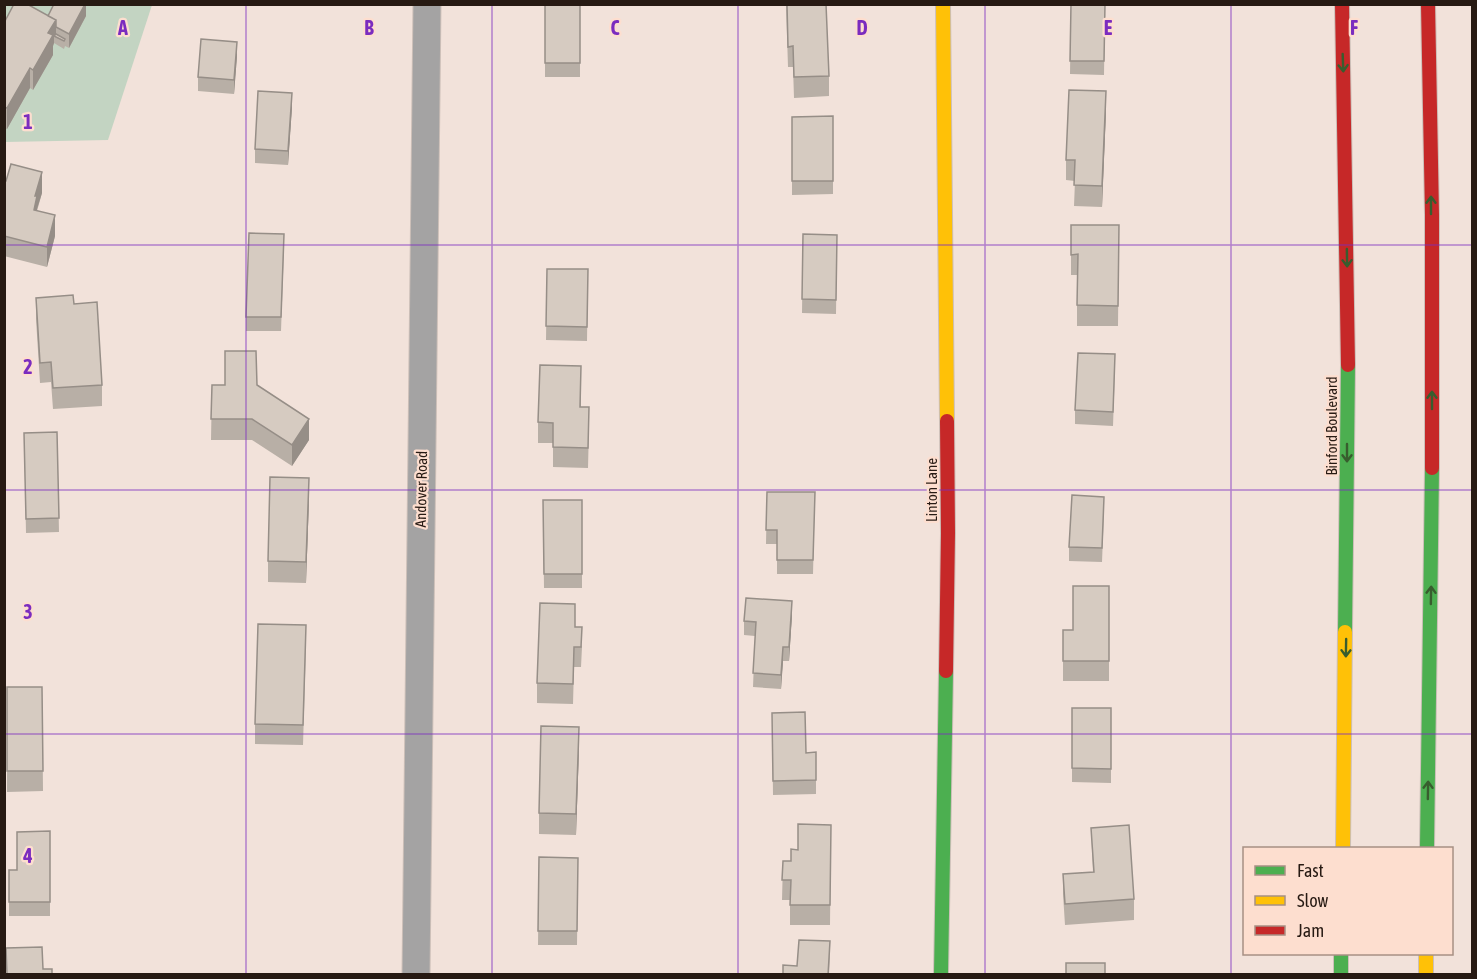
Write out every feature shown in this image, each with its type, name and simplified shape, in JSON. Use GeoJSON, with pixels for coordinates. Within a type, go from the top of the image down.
{"type":"FeatureCollection","features":[{"type":"Feature","properties":{"kind":"main road","name":"Linton Lane"},"geometry":{"type":"LineString","coordinates":[[942,975],[948,533],[943,4]]}},
{"type":"Feature","properties":{"kind":"main road","name":"Binford Boulevard"},"geometry":{"type":"LineString","coordinates":[[1342,4],[1348,367],[1343,847]]}},
{"type":"Feature","properties":{"kind":"main road"},"geometry":{"type":"LineString","coordinates":[[1427,847],[1432,498],[1432,161],[1428,4]]}},
{"type":"Feature","properties":{"kind":"main road"},"geometry":{"type":"LineString","coordinates":[[1341,955],[1341,975]]}},
{"type":"Feature","properties":{"kind":"main road"},"geometry":{"type":"LineString","coordinates":[[1426,955],[1426,975]]}},
{"type":"Feature","properties":{"kind":"street","name":"Andover Road"},"geometry":{"type":"LineString","coordinates":[[416,975],[427,4]]}},
{"type":"Feature","properties":{"kind":"green space"},"geometry":{"type":"Polygon","coordinates":[[[4,5],[152,5],[108,140],[5,142],[4,5]]]}},
{"type":"Feature","properties":{"kind":"building"},"geometry":{"type":"Polygon","coordinates":[[[14,4],[27,4],[56,20],[48,33],[53,35],[33,70],[30,68],[7,108],[4,107],[4,23],[14,4]]]}},
{"type":"Feature","properties":{"kind":"building"},"geometry":{"type":"Polygon","coordinates":[[[54,4],[85,4],[69,34],[56,27],[56,20],[48,16],[54,4]]]}},
{"type":"Feature","properties":{"kind":"building"},"geometry":{"type":"Polygon","coordinates":[[[545,4],[580,4],[580,63],[545,63],[545,4]]]}},
{"type":"Feature","properties":{"kind":"building"},"geometry":{"type":"Polygon","coordinates":[[[787,4],[826,4],[829,76],[794,77],[793,46],[788,47],[787,4]]]}},
{"type":"Feature","properties":{"kind":"building"},"geometry":{"type":"Polygon","coordinates":[[[1071,4],[1105,4],[1104,61],[1070,61],[1071,4]]]}},
{"type":"Feature","properties":{"kind":"building"},"geometry":{"type":"Polygon","coordinates":[[[56,34],[65,39],[64,41],[54,36],[56,34]]]}},
{"type":"Feature","properties":{"kind":"building"},"geometry":{"type":"Polygon","coordinates":[[[201,39],[237,42],[234,80],[198,77],[201,39]]]}},
{"type":"Feature","properties":{"kind":"building"},"geometry":{"type":"Polygon","coordinates":[[[1069,90],[1106,91],[1102,186],[1074,185],[1075,160],[1066,160],[1069,90]]]}},
{"type":"Feature","properties":{"kind":"building"},"geometry":{"type":"Polygon","coordinates":[[[258,91],[292,93],[288,151],[255,149],[258,91]]]}},
{"type":"Feature","properties":{"kind":"building"},"geometry":{"type":"Polygon","coordinates":[[[833,116],[833,181],[792,181],[792,117],[833,116]]]}},
{"type":"Feature","properties":{"kind":"building"},"geometry":{"type":"Polygon","coordinates":[[[11,164],[42,172],[35,196],[37,196],[34,210],[55,215],[47,247],[4,236],[4,181],[6,181],[11,164]]]}},
{"type":"Feature","properties":{"kind":"building"},"geometry":{"type":"Polygon","coordinates":[[[1071,225],[1119,225],[1118,306],[1077,305],[1078,254],[1071,255],[1071,225]]]}},
{"type":"Feature","properties":{"kind":"building"},"geometry":{"type":"Polygon","coordinates":[[[249,233],[284,234],[281,317],[246,317],[249,233]]]}},
{"type":"Feature","properties":{"kind":"building"},"geometry":{"type":"Polygon","coordinates":[[[803,234],[837,235],[836,300],[802,299],[803,234]]]}},
{"type":"Feature","properties":{"kind":"building"},"geometry":{"type":"Polygon","coordinates":[[[547,269],[588,269],[587,327],[546,326],[547,269]]]}},
{"type":"Feature","properties":{"kind":"building"},"geometry":{"type":"Polygon","coordinates":[[[73,295],[74,304],[97,302],[102,385],[53,388],[51,362],[40,363],[36,298],[73,295]]]}},
{"type":"Feature","properties":{"kind":"building"},"geometry":{"type":"Polygon","coordinates":[[[225,351],[256,351],[257,385],[309,419],[292,445],[252,419],[211,419],[212,385],[225,385],[225,351]]]}},
{"type":"Feature","properties":{"kind":"building"},"geometry":{"type":"Polygon","coordinates":[[[1078,353],[1115,354],[1113,412],[1075,410],[1078,353]]]}},
{"type":"Feature","properties":{"kind":"building"},"geometry":{"type":"Polygon","coordinates":[[[540,365],[581,366],[580,407],[589,407],[588,448],[553,447],[553,423],[538,422],[540,365]]]}},
{"type":"Feature","properties":{"kind":"building"},"geometry":{"type":"Polygon","coordinates":[[[57,432],[59,518],[26,519],[24,433],[57,432]]]}},
{"type":"Feature","properties":{"kind":"building"},"geometry":{"type":"Polygon","coordinates":[[[270,477],[309,478],[306,562],[268,561],[270,477]]]}},
{"type":"Feature","properties":{"kind":"building"},"geometry":{"type":"Polygon","coordinates":[[[767,492],[815,492],[813,560],[777,560],[777,530],[766,530],[767,492]]]}},
{"type":"Feature","properties":{"kind":"building"},"geometry":{"type":"Polygon","coordinates":[[[1072,495],[1104,497],[1102,548],[1069,547],[1072,495]]]}},
{"type":"Feature","properties":{"kind":"building"},"geometry":{"type":"Polygon","coordinates":[[[543,500],[582,500],[582,574],[544,574],[543,500]]]}},
{"type":"Feature","properties":{"kind":"building"},"geometry":{"type":"Polygon","coordinates":[[[1073,586],[1109,586],[1109,661],[1063,661],[1063,630],[1073,630],[1073,586]]]}},
{"type":"Feature","properties":{"kind":"building"},"geometry":{"type":"Polygon","coordinates":[[[746,598],[792,601],[789,647],[783,647],[781,675],[753,673],[756,622],[744,621],[746,598]]]}},
{"type":"Feature","properties":{"kind":"building"},"geometry":{"type":"Polygon","coordinates":[[[540,603],[575,604],[575,627],[582,627],[581,647],[574,647],[573,684],[537,683],[540,603]]]}},
{"type":"Feature","properties":{"kind":"building"},"geometry":{"type":"Polygon","coordinates":[[[258,624],[306,625],[303,725],[255,724],[258,624]]]}},
{"type":"Feature","properties":{"kind":"building"},"geometry":{"type":"Polygon","coordinates":[[[7,687],[42,687],[43,771],[7,771],[7,687]]]}},
{"type":"Feature","properties":{"kind":"building"},"geometry":{"type":"Polygon","coordinates":[[[1072,708],[1111,708],[1111,769],[1072,768],[1072,708]]]}},
{"type":"Feature","properties":{"kind":"building"},"geometry":{"type":"Polygon","coordinates":[[[805,712],[806,753],[816,752],[816,780],[773,781],[772,713],[805,712]]]}},
{"type":"Feature","properties":{"kind":"building"},"geometry":{"type":"Polygon","coordinates":[[[541,726],[579,727],[576,814],[539,813],[541,726]]]}},
{"type":"Feature","properties":{"kind":"building"},"geometry":{"type":"Polygon","coordinates":[[[798,824],[831,825],[830,905],[790,905],[791,880],[782,880],[783,861],[791,861],[791,849],[798,850],[798,824]]]}},
{"type":"Feature","properties":{"kind":"building"},"geometry":{"type":"Polygon","coordinates":[[[1129,825],[1134,899],[1065,904],[1063,874],[1094,872],[1091,828],[1129,825]]]}},
{"type":"Feature","properties":{"kind":"building"},"geometry":{"type":"Polygon","coordinates":[[[50,831],[50,902],[9,902],[9,870],[17,870],[17,832],[50,831]]]}},
{"type":"Feature","properties":{"kind":"building"},"geometry":{"type":"Polygon","coordinates":[[[539,857],[578,858],[577,931],[538,931],[539,857]]]}},
{"type":"Feature","properties":{"kind":"building"},"geometry":{"type":"Polygon","coordinates":[[[799,940],[830,941],[828,975],[783,975],[783,965],[797,966],[799,940]]]}},
{"type":"Feature","properties":{"kind":"building"},"geometry":{"type":"Polygon","coordinates":[[[42,947],[43,969],[52,969],[52,975],[7,975],[6,948],[42,947]]]}},
{"type":"Feature","properties":{"kind":"building"},"geometry":{"type":"Polygon","coordinates":[[[1066,963],[1105,963],[1105,975],[1066,975],[1066,963]]]}},
{"type":"Feature","properties":{"kind":"traffic: fast"},"geometry":{"type":"LineString","coordinates":[[1345,632],[1348,365]]}},
{"type":"Feature","properties":{"kind":"traffic: fast"},"geometry":{"type":"LineString","coordinates":[[1427,847],[1432,468]]}},
{"type":"Feature","properties":{"kind":"traffic: fast"},"geometry":{"type":"LineString","coordinates":[[941,974],[946,671]]}},
{"type":"Feature","properties":{"kind":"traffic: fast"},"geometry":{"type":"LineString","coordinates":[[1341,955],[1341,974]]}},
{"type":"Feature","properties":{"kind":"traffic: slow"},"geometry":{"type":"LineString","coordinates":[[943,4],[947,421]]}},
{"type":"Feature","properties":{"kind":"traffic: slow"},"geometry":{"type":"LineString","coordinates":[[1343,847],[1345,632]]}},
{"type":"Feature","properties":{"kind":"traffic: slow"},"geometry":{"type":"LineString","coordinates":[[1426,955],[1426,974]]}},
{"type":"Feature","properties":{"kind":"traffic: jam"},"geometry":{"type":"LineString","coordinates":[[1342,4],[1348,365]]}},
{"type":"Feature","properties":{"kind":"traffic: jam"},"geometry":{"type":"LineString","coordinates":[[1428,4],[1432,215],[1432,468]]}},
{"type":"Feature","properties":{"kind":"traffic: jam"},"geometry":{"type":"LineString","coordinates":[[946,671],[947,421]]}}]}
